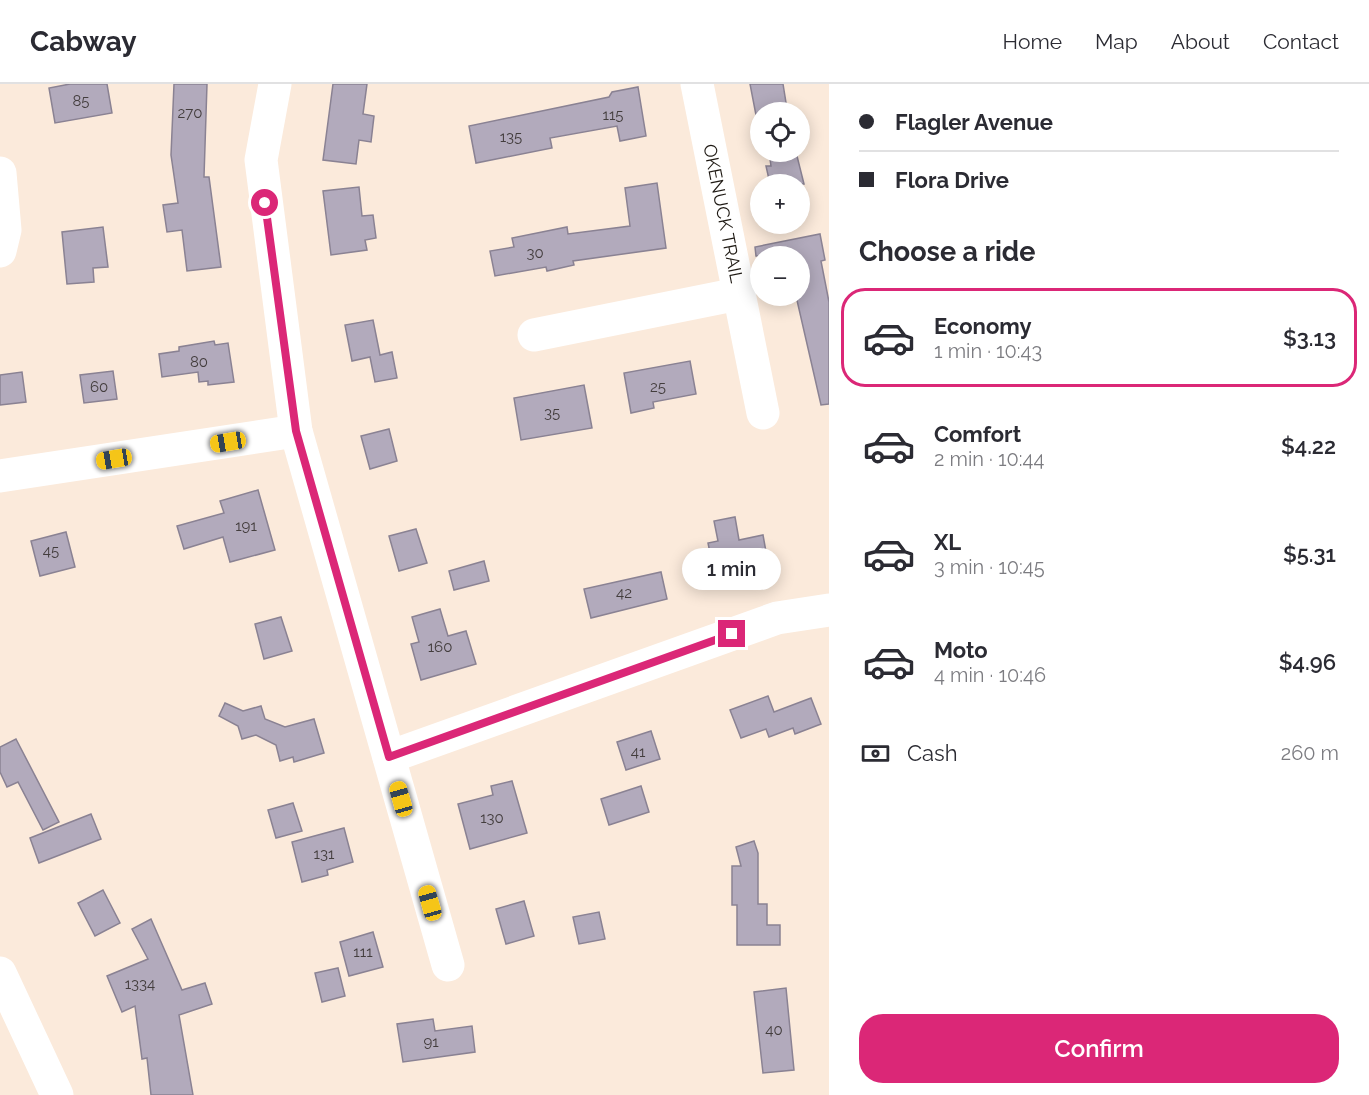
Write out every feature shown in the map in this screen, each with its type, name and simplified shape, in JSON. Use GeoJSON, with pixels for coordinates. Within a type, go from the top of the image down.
{"type":"FeatureCollection","features":[{"type":"Feature","properties":{"kind":"street"},"geometry":{"type":"LineString","coordinates":[[275,84],[261,160],[296,431],[448,965]]}},
{"type":"Feature","properties":{"kind":"street","name":"OKENUCK TRAIL"},"geometry":{"type":"LineString","coordinates":[[697,84],[763,413]]}},
{"type":"Feature","properties":{"kind":"street"},"geometry":{"type":"LineString","coordinates":[[0,173],[6,230],[0,251]]}},
{"type":"Feature","properties":{"kind":"street"},"geometry":{"type":"LineString","coordinates":[[534,335],[738,294]]}},
{"type":"Feature","properties":{"kind":"street"},"geometry":{"type":"LineString","coordinates":[[0,476],[296,431]]}},
{"type":"Feature","properties":{"kind":"street"},"geometry":{"type":"LineString","coordinates":[[389,757],[777,618],[829,610]]}},
{"type":"Feature","properties":{"kind":"street"},"geometry":{"type":"LineString","coordinates":[[0,973],[57,1095]]}},
{"type":"Feature","properties":{"kind":"building"},"geometry":{"type":"Polygon","coordinates":[[[70,84],[107,84],[112,113],[55,123],[49,88],[70,84]]]}},
{"type":"Feature","properties":{"kind":"building"},"geometry":{"type":"Polygon","coordinates":[[[174,84],[207,84],[204,177],[209,177],[221,267],[187,271],[182,230],[167,232],[163,205],[178,203],[171,155],[174,84]]]}},
{"type":"Feature","properties":{"kind":"building"},"geometry":{"type":"Polygon","coordinates":[[[333,84],[367,84],[363,114],[374,116],[371,142],[359,140],[356,164],[323,160],[333,84]]]}},
{"type":"Feature","properties":{"kind":"building"},"geometry":{"type":"Polygon","coordinates":[[[750,84],[783,84],[786,102],[753,102],[750,84]]]}},
{"type":"Feature","properties":{"kind":"building"},"geometry":{"type":"Polygon","coordinates":[[[638,87],[646,136],[620,141],[617,126],[550,138],[552,148],[476,163],[469,126],[609,97],[612,92],[638,87]]]}},
{"type":"Feature","properties":{"kind":"building"},"geometry":{"type":"Polygon","coordinates":[[[770,162],[798,162],[802,174],[768,174],[766,166],[771,166],[770,162]]]}},
{"type":"Feature","properties":{"kind":"building"},"geometry":{"type":"Polygon","coordinates":[[[657,183],[666,248],[573,261],[574,265],[547,271],[546,267],[495,276],[490,251],[514,247],[512,238],[567,227],[568,234],[630,226],[625,188],[657,183]]]}},
{"type":"Feature","properties":{"kind":"building"},"geometry":{"type":"Polygon","coordinates":[[[359,187],[362,216],[373,215],[376,238],[365,240],[367,250],[331,255],[323,191],[359,187]]]}},
{"type":"Feature","properties":{"kind":"building"},"geometry":{"type":"Polygon","coordinates":[[[103,227],[108,267],[93,268],[94,282],[67,284],[62,232],[103,227]]]}},
{"type":"Feature","properties":{"kind":"building"},"geometry":{"type":"Polygon","coordinates":[[[820,234],[825,260],[821,261],[829,302],[829,404],[821,405],[798,306],[810,306],[810,246],[760,246],[820,234]]]}},
{"type":"Feature","properties":{"kind":"building"},"geometry":{"type":"Polygon","coordinates":[[[373,320],[380,355],[392,352],[397,378],[375,382],[370,357],[352,361],[345,325],[373,320]]]}},
{"type":"Feature","properties":{"kind":"building"},"geometry":{"type":"Polygon","coordinates":[[[214,341],[215,345],[228,343],[234,382],[208,385],[208,381],[199,382],[198,372],[162,377],[159,354],[179,351],[179,347],[214,341]]]}},
{"type":"Feature","properties":{"kind":"building"},"geometry":{"type":"Polygon","coordinates":[[[690,361],[696,394],[653,402],[654,408],[631,413],[624,373],[690,361]]]}},
{"type":"Feature","properties":{"kind":"building"},"geometry":{"type":"Polygon","coordinates":[[[113,371],[117,399],[84,403],[80,375],[113,371]]]}},
{"type":"Feature","properties":{"kind":"building"},"geometry":{"type":"Polygon","coordinates":[[[22,372],[26,402],[0,405],[0,375],[22,372]]]}},
{"type":"Feature","properties":{"kind":"building"},"geometry":{"type":"Polygon","coordinates":[[[584,385],[592,428],[521,440],[514,398],[584,385]]]}},
{"type":"Feature","properties":{"kind":"building"},"geometry":{"type":"Polygon","coordinates":[[[389,429],[397,461],[370,469],[361,436],[389,429]]]}},
{"type":"Feature","properties":{"kind":"building"},"geometry":{"type":"Polygon","coordinates":[[[258,490],[275,550],[230,562],[223,537],[184,549],[177,526],[224,513],[220,501],[258,490]]]}},
{"type":"Feature","properties":{"kind":"building"},"geometry":{"type":"Polygon","coordinates":[[[735,517],[739,540],[763,535],[768,563],[714,573],[708,543],[718,541],[714,521],[735,517]]]}},
{"type":"Feature","properties":{"kind":"building"},"geometry":{"type":"Polygon","coordinates":[[[416,529],[427,563],[399,571],[389,536],[416,529]]]}},
{"type":"Feature","properties":{"kind":"building"},"geometry":{"type":"Polygon","coordinates":[[[66,532],[75,567],[40,576],[31,541],[66,532]]]}},
{"type":"Feature","properties":{"kind":"building"},"geometry":{"type":"Polygon","coordinates":[[[484,561],[489,581],[454,590],[449,571],[484,561]]]}},
{"type":"Feature","properties":{"kind":"building"},"geometry":{"type":"Polygon","coordinates":[[[661,572],[667,599],[591,618],[584,589],[661,572]]]}},
{"type":"Feature","properties":{"kind":"building"},"geometry":{"type":"Polygon","coordinates":[[[440,609],[448,636],[466,631],[476,664],[421,680],[411,644],[419,642],[412,617],[440,609]]]}},
{"type":"Feature","properties":{"kind":"building"},"geometry":{"type":"Polygon","coordinates":[[[281,617],[292,651],[264,659],[255,624],[281,617]]]}},
{"type":"Feature","properties":{"kind":"building"},"geometry":{"type":"Polygon","coordinates":[[[768,696],[774,712],[811,698],[821,724],[795,734],[793,728],[769,737],[766,729],[741,738],[730,710],[768,696]]]}},
{"type":"Feature","properties":{"kind":"building"},"geometry":{"type":"Polygon","coordinates":[[[225,703],[243,711],[261,706],[265,719],[285,727],[314,719],[324,753],[294,762],[293,757],[280,761],[276,745],[256,735],[242,739],[238,726],[219,716],[225,703]]]}},
{"type":"Feature","properties":{"kind":"building"},"geometry":{"type":"Polygon","coordinates":[[[651,731],[660,759],[626,770],[617,742],[651,731]]]}},
{"type":"Feature","properties":{"kind":"building"},"geometry":{"type":"Polygon","coordinates":[[[16,739],[59,822],[43,830],[18,782],[7,787],[0,772],[0,747],[16,739]]]}},
{"type":"Feature","properties":{"kind":"building"},"geometry":{"type":"Polygon","coordinates":[[[512,781],[527,833],[470,849],[458,804],[493,795],[491,786],[512,781]]]}},
{"type":"Feature","properties":{"kind":"building"},"geometry":{"type":"Polygon","coordinates":[[[641,786],[649,812],[609,825],[601,799],[641,786]]]}},
{"type":"Feature","properties":{"kind":"building"},"geometry":{"type":"Polygon","coordinates":[[[293,803],[302,831],[276,838],[268,810],[293,803]]]}},
{"type":"Feature","properties":{"kind":"building"},"geometry":{"type":"Polygon","coordinates":[[[91,814],[101,839],[39,863],[30,838],[91,814]]]}},
{"type":"Feature","properties":{"kind":"building"},"geometry":{"type":"Polygon","coordinates":[[[344,828],[353,862],[327,870],[328,875],[302,882],[292,842],[344,828]]]}},
{"type":"Feature","properties":{"kind":"building"},"geometry":{"type":"Polygon","coordinates":[[[754,841],[758,853],[758,904],[767,904],[767,925],[780,925],[780,945],[737,945],[737,905],[732,905],[732,866],[741,866],[736,847],[754,841]]]}},
{"type":"Feature","properties":{"kind":"building"},"geometry":{"type":"Polygon","coordinates":[[[103,890],[120,923],[95,936],[78,903],[103,890]]]}},
{"type":"Feature","properties":{"kind":"building"},"geometry":{"type":"Polygon","coordinates":[[[524,901],[534,936],[506,944],[496,909],[524,901]]]}},
{"type":"Feature","properties":{"kind":"building"},"geometry":{"type":"Polygon","coordinates":[[[599,912],[605,939],[579,944],[573,917],[599,912]]]}},
{"type":"Feature","properties":{"kind":"building"},"geometry":{"type":"Polygon","coordinates":[[[151,919],[182,990],[205,983],[212,1004],[179,1015],[193,1095],[151,1095],[147,1058],[142,1059],[135,1006],[122,1012],[107,976],[148,959],[132,929],[151,919]]]}},
{"type":"Feature","properties":{"kind":"building"},"geometry":{"type":"Polygon","coordinates":[[[373,932],[383,967],[349,976],[340,942],[373,932]]]}},
{"type":"Feature","properties":{"kind":"building"},"geometry":{"type":"Polygon","coordinates":[[[338,968],[345,996],[322,1002],[315,973],[338,968]]]}},
{"type":"Feature","properties":{"kind":"building"},"geometry":{"type":"Polygon","coordinates":[[[786,988],[794,1070],[763,1073],[754,992],[786,988]]]}},
{"type":"Feature","properties":{"kind":"building"},"geometry":{"type":"Polygon","coordinates":[[[433,1019],[435,1031],[472,1026],[475,1052],[403,1062],[397,1024],[433,1019]]]}},
{"type":"Feature","properties":{"kind":"route"},"geometry":{"type":"LineString","coordinates":[[265,203],[296,431],[389,757],[732,634]]}}]}
